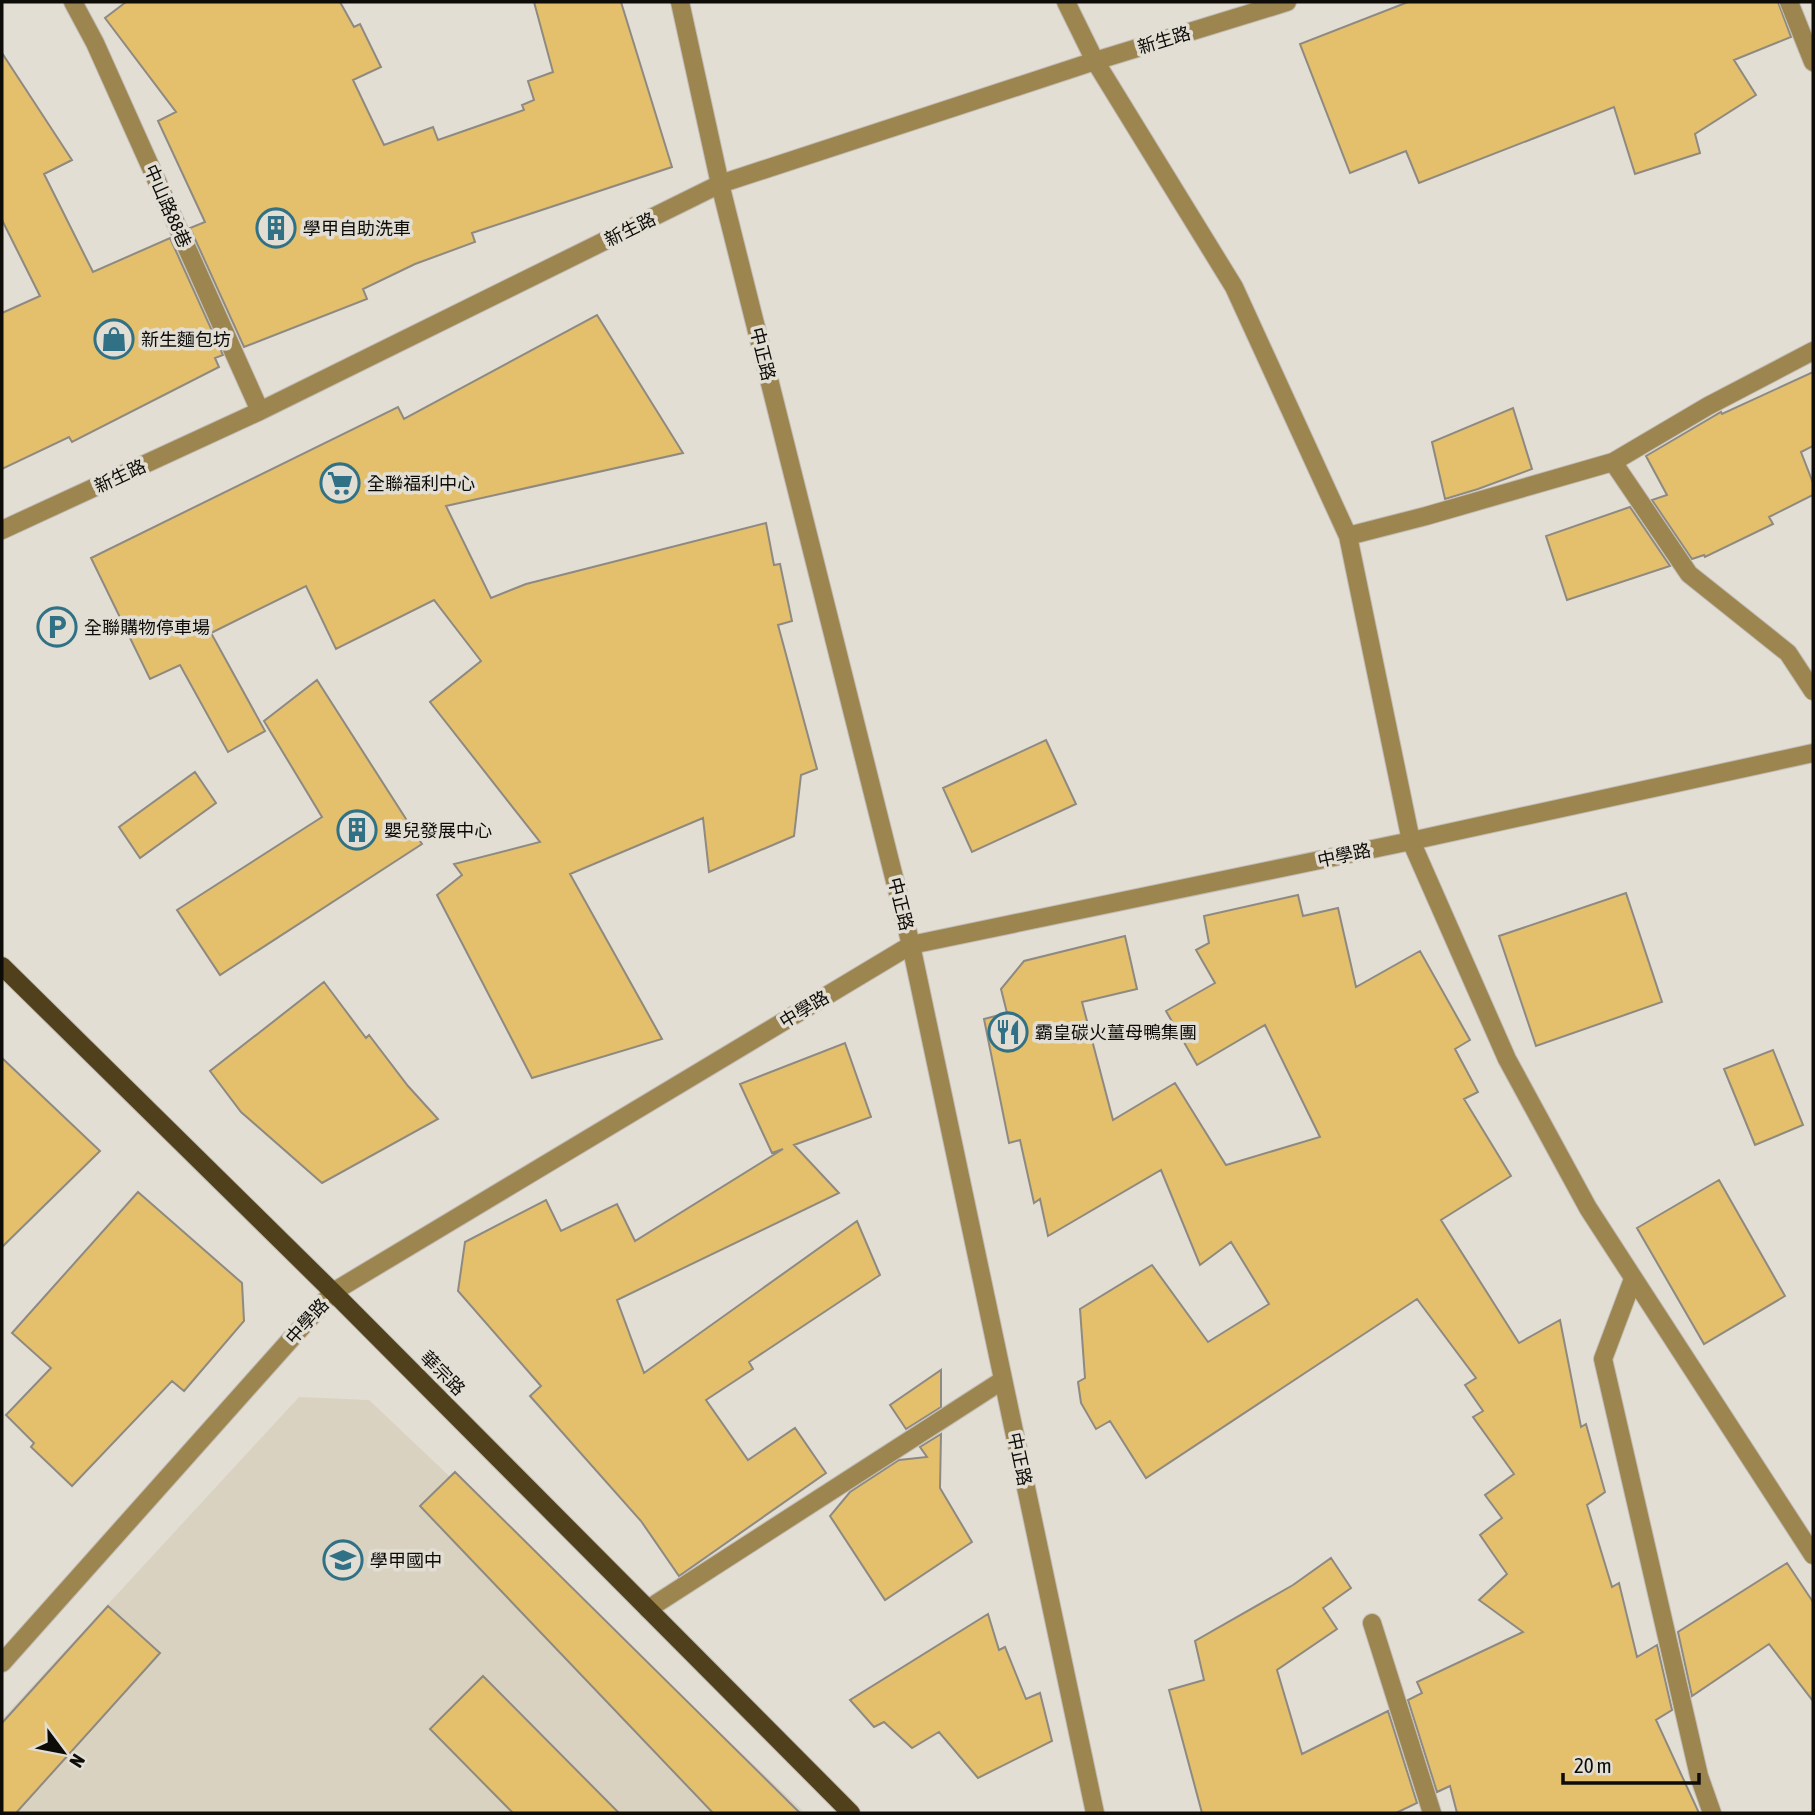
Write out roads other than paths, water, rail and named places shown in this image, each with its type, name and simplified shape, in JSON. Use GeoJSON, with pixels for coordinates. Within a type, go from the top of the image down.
{"type":"FeatureCollection","features":[{"type":"Feature","properties":{"kind":"main road","name":"華宗路"},"geometry":{"type":"LineString","coordinates":[[2,966],[333,1292],[851,1813]]}},
{"type":"Feature","properties":{"kind":"street","name":"中山路88巷"},"geometry":{"type":"LineString","coordinates":[[73,2],[95,43],[260,411]]}},
{"type":"Feature","properties":{"kind":"street","name":"中正路"},"geometry":{"type":"LineString","coordinates":[[680,2],[720,184],[911,945],[1095,1813]]}},
{"type":"Feature","properties":{"kind":"street"},"geometry":{"type":"LineString","coordinates":[[1066,2],[1095,61],[1234,287],[1348,536],[1411,841],[1507,1059],[1588,1208],[1813,1555]]}},
{"type":"Feature","properties":{"kind":"street","name":"新生路"},"geometry":{"type":"LineString","coordinates":[[2,530],[260,411],[720,184],[1095,61],[1287,2]]}},
{"type":"Feature","properties":{"kind":"street"},"geometry":{"type":"LineString","coordinates":[[1789,2],[1813,62]]}},
{"type":"Feature","properties":{"kind":"street"},"geometry":{"type":"LineString","coordinates":[[1348,536],[1613,461],[1708,406],[1813,351]]}},
{"type":"Feature","properties":{"kind":"street"},"geometry":{"type":"LineString","coordinates":[[1613,461],[1689,574],[1788,653],[1813,691]]}},
{"type":"Feature","properties":{"kind":"street","name":"中學路"},"geometry":{"type":"LineString","coordinates":[[2,1663],[333,1292],[911,945],[1411,841],[1813,753]]}},
{"type":"Feature","properties":{"kind":"street"},"geometry":{"type":"LineString","coordinates":[[1633,1279],[1603,1359],[1699,1776],[1712,1813]]}},
{"type":"Feature","properties":{"kind":"street"},"geometry":{"type":"LineString","coordinates":[[648,1609],[1003,1380]]}},
{"type":"Feature","properties":{"kind":"street"},"geometry":{"type":"LineString","coordinates":[[1372,1623],[1432,1813]]}},
{"type":"Feature","properties":{"kind":"place","name":"學甲自助洗車"},"geometry":{"type":"Point","coordinates":[276,228]}},
{"type":"Feature","properties":{"kind":"place","name":"新生麵包坊"},"geometry":{"type":"Point","coordinates":[114,339]}},
{"type":"Feature","properties":{"kind":"place","name":"全聯福利中心"},"geometry":{"type":"Point","coordinates":[340,483]}},
{"type":"Feature","properties":{"kind":"place","name":"全聯購物停車場"},"geometry":{"type":"Point","coordinates":[57,627]}},
{"type":"Feature","properties":{"kind":"place","name":"嬰兒發展中心"},"geometry":{"type":"Point","coordinates":[357,830]}},
{"type":"Feature","properties":{"kind":"place","name":"霸皇碳火薑母鴨集團"},"geometry":{"type":"Point","coordinates":[1008,1032]}},
{"type":"Feature","properties":{"kind":"place","name":"學甲國中"},"geometry":{"type":"Point","coordinates":[343,1560]}}]}
